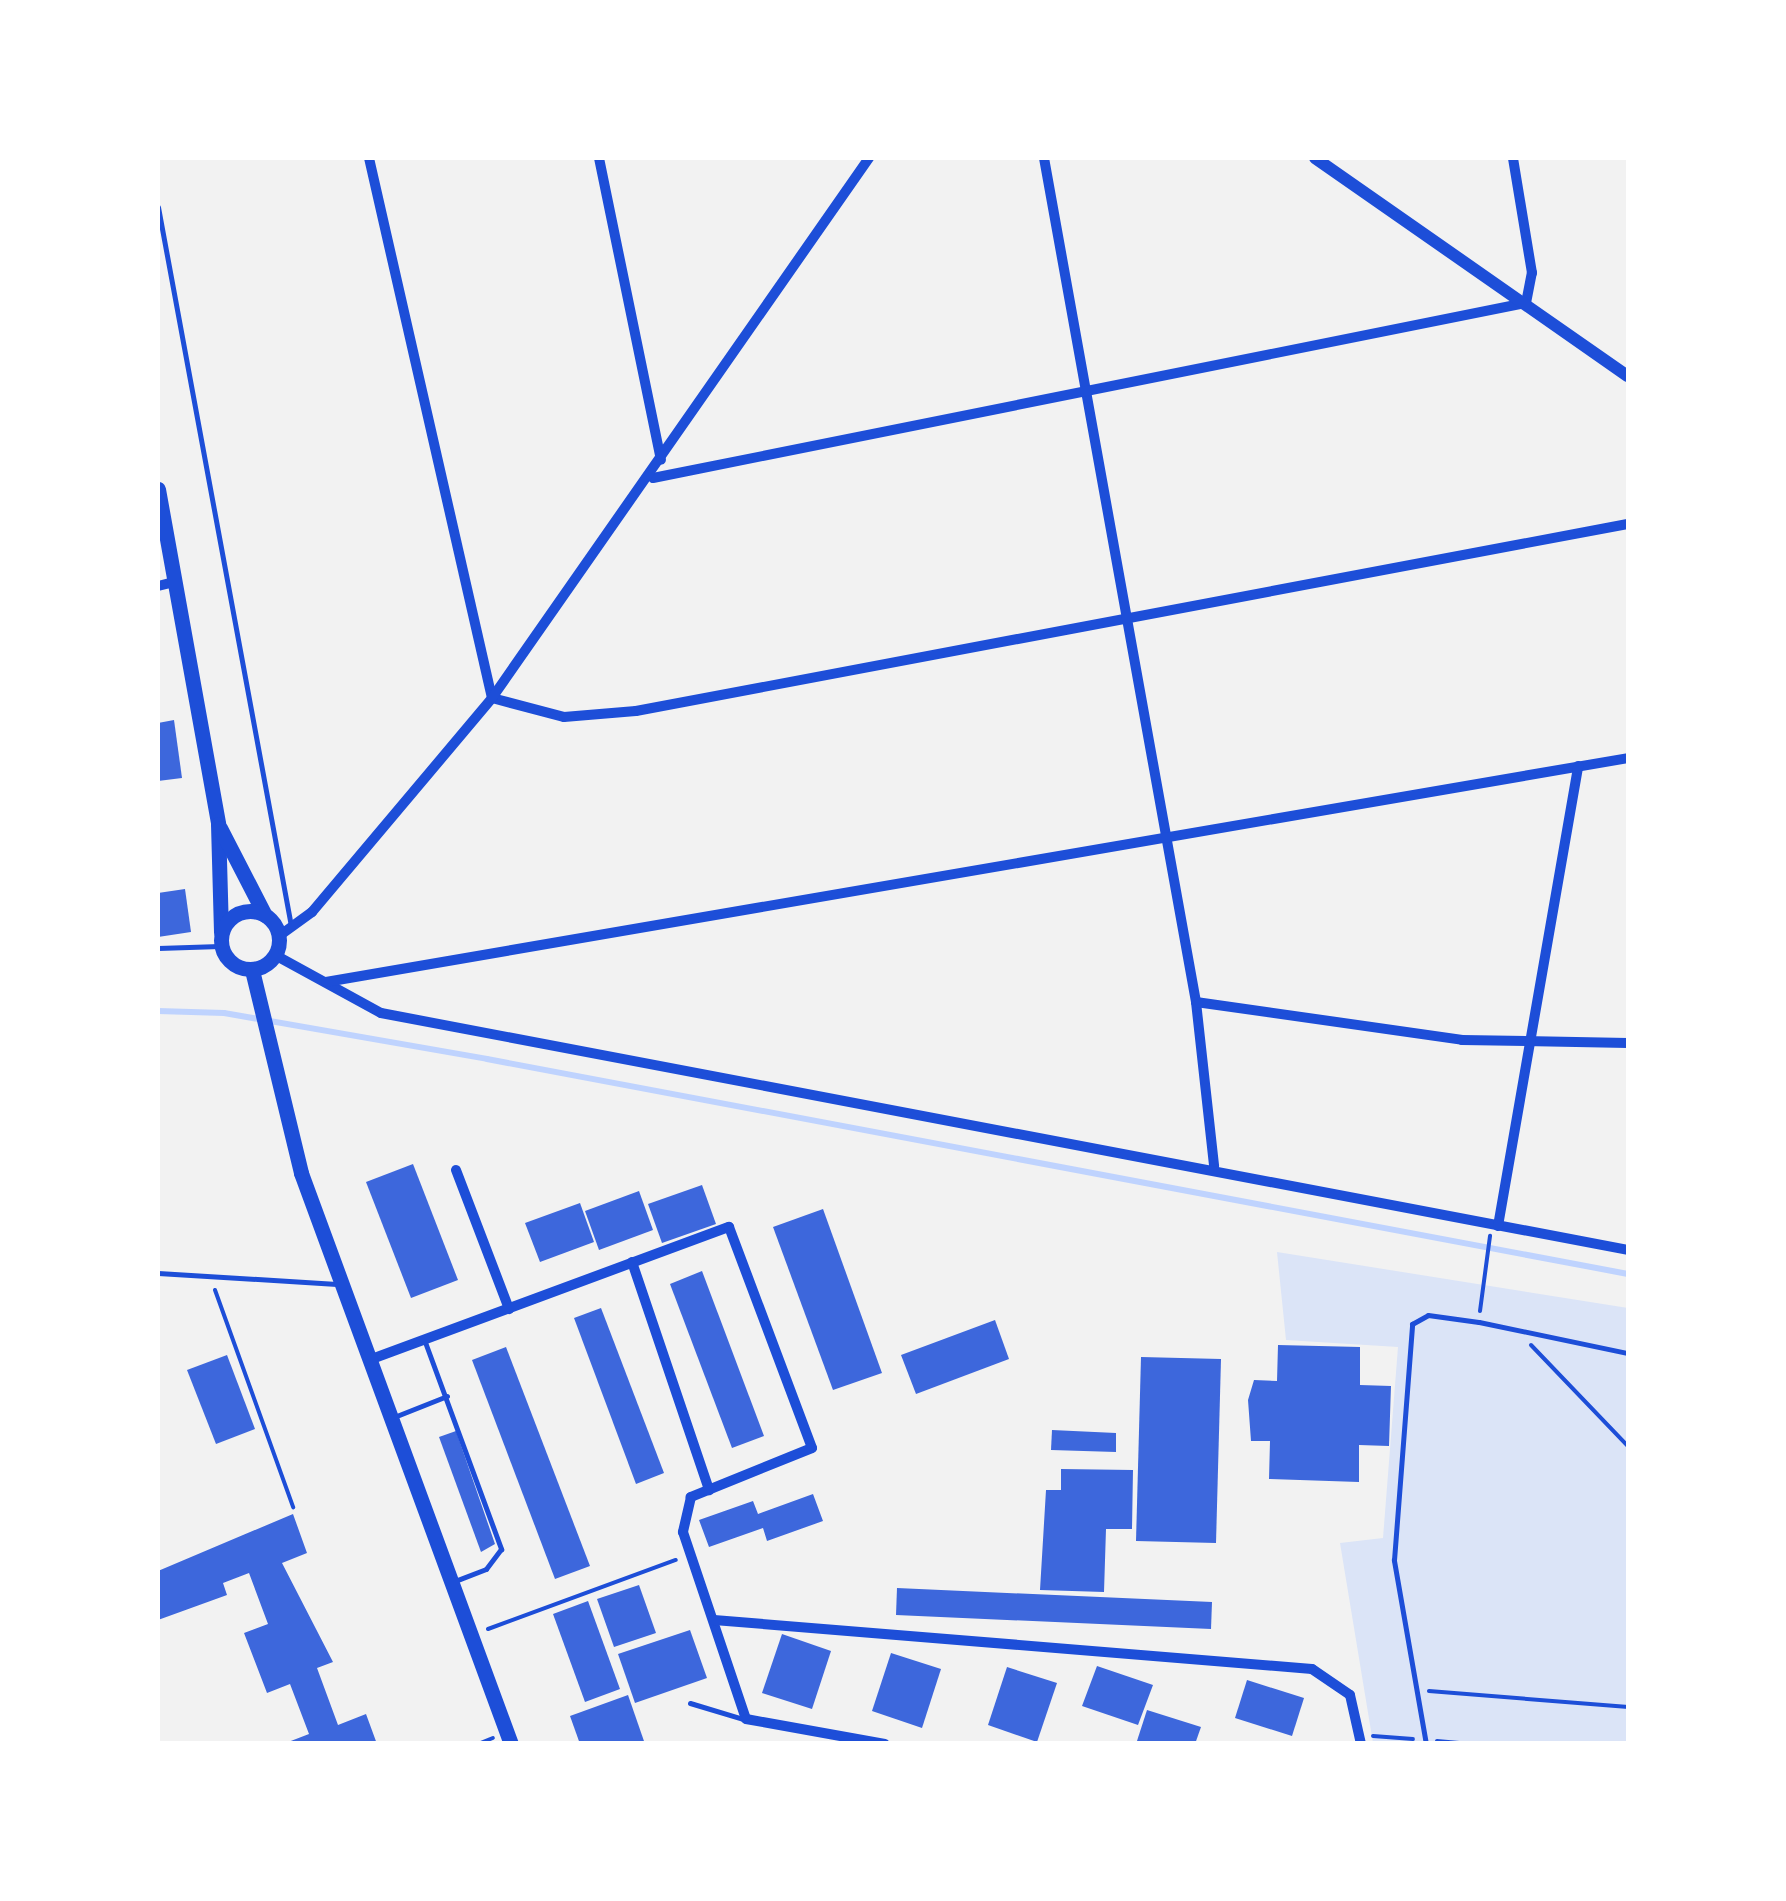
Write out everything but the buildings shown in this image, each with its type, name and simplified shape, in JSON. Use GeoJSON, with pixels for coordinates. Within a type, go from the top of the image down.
{"type":"FeatureCollection","features":[{"type":"Feature","properties":{"kind":"main road"},"geometry":{"type":"LineString","coordinates":[[158,488],[166,584],[218,824],[221,939],[252,970],[270,1068],[340,1284],[511,1744]]}},
{"type":"Feature","properties":{"kind":"main road"},"geometry":{"type":"LineString","coordinates":[[218,824],[265,915],[285,933],[275,955],[252,970]]}},
{"type":"Feature","properties":{"kind":"main road"},"geometry":{"type":"LineString","coordinates":[[221,939],[238,913],[265,915]]}},
{"type":"Feature","properties":{"kind":"street"},"geometry":{"type":"LineString","coordinates":[[369,158],[492,698]]}},
{"type":"Feature","properties":{"kind":"street"},"geometry":{"type":"LineString","coordinates":[[600,158],[661,460]]}},
{"type":"Feature","properties":{"kind":"street"},"geometry":{"type":"LineString","coordinates":[[285,933],[492,698],[653,478],[661,460],[868,158]]}},
{"type":"Feature","properties":{"kind":"street"},"geometry":{"type":"LineString","coordinates":[[1044,158],[1196,1002],[1214,1166]]}},
{"type":"Feature","properties":{"kind":"street"},"geometry":{"type":"LineString","coordinates":[[1315,158],[1628,376]]}},
{"type":"Feature","properties":{"kind":"street"},"geometry":{"type":"LineString","coordinates":[[1512,158],[1532,273],[1526,303]]}},
{"type":"Feature","properties":{"kind":"street"},"geometry":{"type":"LineString","coordinates":[[653,478],[1086,395],[1526,303]]}},
{"type":"Feature","properties":{"kind":"street"},"geometry":{"type":"LineString","coordinates":[[492,698],[564,717],[636,712],[1628,524]]}},
{"type":"Feature","properties":{"kind":"street"},"geometry":{"type":"LineString","coordinates":[[326,982],[1628,758]]}},
{"type":"Feature","properties":{"kind":"street"},"geometry":{"type":"LineString","coordinates":[[1494,1226],[1534,1045],[1578,766]]}},
{"type":"Feature","properties":{"kind":"street"},"geometry":{"type":"LineString","coordinates":[[275,955],[381,1013],[1214,1166],[1494,1226],[1628,1250]]}},
{"type":"Feature","properties":{"kind":"street"},"geometry":{"type":"LineString","coordinates":[[1196,1002],[1534,1045],[1628,1043]]}},
{"type":"Feature","properties":{"kind":"street"},"geometry":{"type":"LineString","coordinates":[[456,1170],[509,1309]]}},
{"type":"Feature","properties":{"kind":"street"},"geometry":{"type":"LineString","coordinates":[[368,1360],[730,1226],[812,1448],[691,1497],[681,1517],[690,1555],[746,1720],[884,1744]]}},
{"type":"Feature","properties":{"kind":"street"},"geometry":{"type":"LineString","coordinates":[[632,1262],[709,1490]]}},
{"type":"Feature","properties":{"kind":"street"},"geometry":{"type":"LineString","coordinates":[[714,1620],[1312,1668],[1350,1695],[1360,1744]]}},
{"type":"Feature","properties":{"kind":"lane"},"geometry":{"type":"LineString","coordinates":[[158,206],[285,933]]}},
{"type":"Feature","properties":{"kind":"lane"},"geometry":{"type":"LineString","coordinates":[[158,948],[221,939]]}},
{"type":"Feature","properties":{"kind":"lane"},"geometry":{"type":"LineString","coordinates":[[158,1272],[340,1284]]}},
{"type":"Feature","properties":{"kind":"lane"},"geometry":{"type":"LineString","coordinates":[[1426,1744],[1394,1560],[1412,1324],[1428,1316],[1478,1322],[1628,1353]]}},
{"type":"Feature","properties":{"kind":"lane"},"geometry":{"type":"LineString","coordinates":[[424,1342],[448,1396],[501,1549],[486,1569],[452,1582]]}},
{"type":"Feature","properties":{"kind":"lane"},"geometry":{"type":"LineString","coordinates":[[390,1418],[448,1396]]}},
{"type":"Feature","properties":{"kind":"lane"},"geometry":{"type":"LineString","coordinates":[[690,1703],[746,1720]]}},
{"type":"Feature","properties":{"kind":"path"},"geometry":{"type":"LineString","coordinates":[[1478,1322],[1494,1226]]}},
{"type":"Feature","properties":{"kind":"path"},"geometry":{"type":"LineString","coordinates":[[210,1276],[293,1507]]}},
{"type":"Feature","properties":{"kind":"path"},"geometry":{"type":"LineString","coordinates":[[1518,1330],[1628,1446]]}},
{"type":"Feature","properties":{"kind":"path"},"geometry":{"type":"LineString","coordinates":[[471,1636],[690,1555]]}},
{"type":"Feature","properties":{"kind":"path"},"geometry":{"type":"LineString","coordinates":[[1416,1690],[1628,1707]]}},
{"type":"Feature","properties":{"kind":"shaded area"},"geometry":{"type":"Polygon","coordinates":[[[1277,1252],[1628,1308],[1628,1743],[1373,1743],[1340,1543],[1383,1538],[1398,1347],[1286,1340],[1277,1252]]]}},
{"type":"Feature","properties":{"kind":"waterway"},"geometry":{"type":"LineString","coordinates":[[158,1011],[224,1013],[487,1059],[1628,1274]]}}]}
